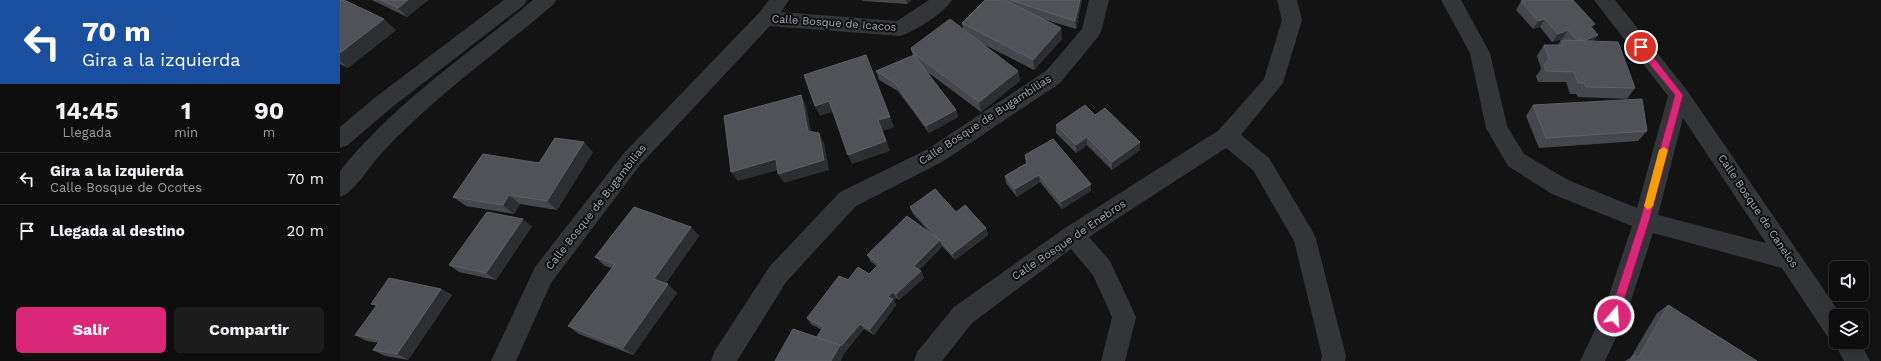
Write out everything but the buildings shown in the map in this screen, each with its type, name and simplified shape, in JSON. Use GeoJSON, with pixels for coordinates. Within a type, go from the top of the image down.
{"type":"FeatureCollection","features":[{"type":"Feature","properties":{"kind":"street"},"geometry":{"type":"LineString","coordinates":[[340,139],[384,102],[516,0]]}},
{"type":"Feature","properties":{"kind":"street"},"geometry":{"type":"LineString","coordinates":[[340,188],[358,161],[403,116],[546,0]]}},
{"type":"Feature","properties":{"kind":"street","name":"Calle Bosque de Bugambilias"},"geometry":{"type":"LineString","coordinates":[[503,361],[543,275],[627,165],[766,18],[779,0]]}},
{"type":"Feature","properties":{"kind":"street","name":"Calle Bosque de Icacos"},"geometry":{"type":"LineString","coordinates":[[766,18],[824,24],[900,29],[942,0]]}},
{"type":"Feature","properties":{"kind":"street","name":"Calle Bosque de Bugambilias"},"geometry":{"type":"LineString","coordinates":[[722,361],[778,274],[848,199],[934,156],[1053,78],[1090,32],[1099,0]]}},
{"type":"Feature","properties":{"kind":"street"},"geometry":{"type":"LineString","coordinates":[[1286,0],[1292,20],[1274,83],[1227,136],[1261,164],[1305,239],[1334,356],[1333,361]]}},
{"type":"Feature","properties":{"kind":"street"},"geometry":{"type":"LineString","coordinates":[[1451,0],[1480,53],[1497,128],[1516,160],[1560,186],[1644,221],[1791,260]]}},
{"type":"Feature","properties":{"kind":"street","name":"Calle Bosque de Canelos"},"geometry":{"type":"LineString","coordinates":[[1604,0],[1679,95],[1829,317]]}},
{"type":"Feature","properties":{"kind":"street"},"geometry":{"type":"LineString","coordinates":[[1592,361],[1614,316],[1644,221],[1679,95]]}},
{"type":"Feature","properties":{"kind":"street","name":"Calle Bosque de Enebros"},"geometry":{"type":"LineString","coordinates":[[926,361],[963,315],[1073,234],[1227,136]]}},
{"type":"Feature","properties":{"kind":"street"},"geometry":{"type":"LineString","coordinates":[[1073,234],[1102,268],[1124,317],[1113,361]]}},
{"type":"Feature","properties":{"kind":"street"},"geometry":{"type":"LineString","coordinates":[[1850,349],[1858,361]]}},
{"type":"Feature","properties":{"kind":"slow traffic"},"geometry":{"type":"LineString","coordinates":[[1648,206],[1664,150]]}},
{"type":"Feature","properties":{"kind":"route"},"geometry":{"type":"LineString","coordinates":[[1614,316],[1644,221],[1679,95],[1641,47]]}}]}
